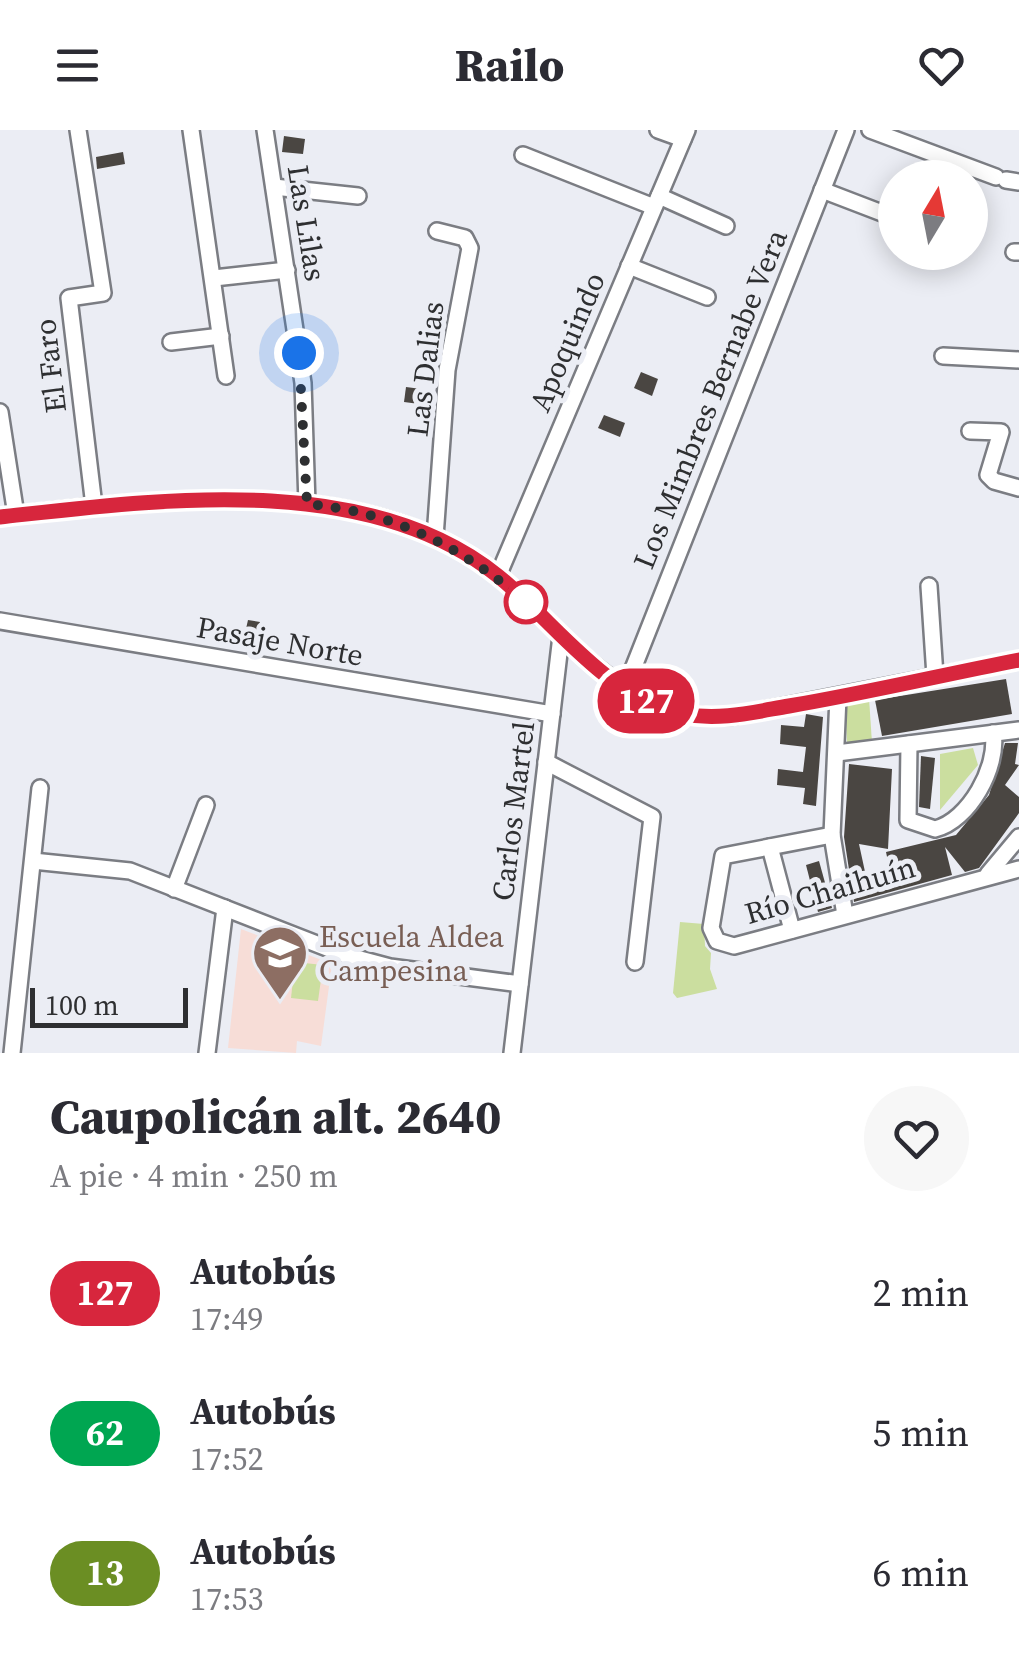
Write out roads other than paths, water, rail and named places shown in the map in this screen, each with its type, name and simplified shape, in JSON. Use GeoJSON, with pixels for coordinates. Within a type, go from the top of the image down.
{"type":"FeatureCollection","features":[{"type":"Feature","properties":{"kind":"street","name":"El Faro"},"geometry":{"type":"LineString","coordinates":[[78,130],[102,293],[69,298],[94,506]]}},
{"type":"Feature","properties":{"kind":"street"},"geometry":{"type":"LineString","coordinates":[[191,130],[226,376]]}},
{"type":"Feature","properties":{"kind":"street","name":"Las Lilas"},"geometry":{"type":"LineString","coordinates":[[265,130],[306,412],[307,504]]}},
{"type":"Feature","properties":{"kind":"street"},"geometry":{"type":"LineString","coordinates":[[658,130],[685,134]]}},
{"type":"Feature","properties":{"kind":"street","name":"Los Mimbres Bernabe Vera"},"geometry":{"type":"LineString","coordinates":[[625,688],[846,130]]}},
{"type":"Feature","properties":{"kind":"street"},"geometry":{"type":"LineString","coordinates":[[870,130],[1007,180]]}},
{"type":"Feature","properties":{"kind":"street","name":"Apoquindo"},"geometry":{"type":"LineString","coordinates":[[498,576],[685,134]]}},
{"type":"Feature","properties":{"kind":"street"},"geometry":{"type":"LineString","coordinates":[[523,154],[726,226]]}},
{"type":"Feature","properties":{"kind":"street"},"geometry":{"type":"LineString","coordinates":[[274,187],[358,196]]}},
{"type":"Feature","properties":{"kind":"street"},"geometry":{"type":"LineString","coordinates":[[822,190],[878,211]]}},
{"type":"Feature","properties":{"kind":"street","name":"Las Dalias"},"geometry":{"type":"LineString","coordinates":[[435,538],[446,370],[470,248],[465,238],[437,231]]}},
{"type":"Feature","properties":{"kind":"street"},"geometry":{"type":"LineString","coordinates":[[629,266],[707,297]]}},
{"type":"Feature","properties":{"kind":"street"},"geometry":{"type":"LineString","coordinates":[[214,278],[286,270]]}},
{"type":"Feature","properties":{"kind":"street"},"geometry":{"type":"LineString","coordinates":[[171,342],[221,336]]}},
{"type":"Feature","properties":{"kind":"street"},"geometry":{"type":"LineString","coordinates":[[943,356],[1019,360]]}},
{"type":"Feature","properties":{"kind":"street"},"geometry":{"type":"LineString","coordinates":[[0,412],[8,516],[94,506],[307,504],[373,515],[435,538],[498,576],[561,636],[625,688],[665,710],[708,717],[838,697],[1019,660]]}},
{"type":"Feature","properties":{"kind":"street"},"geometry":{"type":"LineString","coordinates":[[970,432],[1001,432],[988,475],[994,481],[1019,488]]}},
{"type":"Feature","properties":{"kind":"street"},"geometry":{"type":"LineString","coordinates":[[928,586],[935,676]]}},
{"type":"Feature","properties":{"kind":"street","name":"Pasaje Norte"},"geometry":{"type":"LineString","coordinates":[[0,621],[552,714]]}},
{"type":"Feature","properties":{"kind":"street","name":"Carlos Martel"},"geometry":{"type":"LineString","coordinates":[[512,1053],[561,636]]}},
{"type":"Feature","properties":{"kind":"street"},"geometry":{"type":"LineString","coordinates":[[838,697],[832,835],[845,915]]}},
{"type":"Feature","properties":{"kind":"street"},"geometry":{"type":"LineString","coordinates":[[837,753],[1019,730]]}},
{"type":"Feature","properties":{"kind":"street"},"geometry":{"type":"LineString","coordinates":[[909,744],[908,820],[935,829],[954,820],[982,783],[994,756],[994,733]]}},
{"type":"Feature","properties":{"kind":"street"},"geometry":{"type":"LineString","coordinates":[[546,762],[652,817],[635,962]]}},
{"type":"Feature","properties":{"kind":"street"},"geometry":{"type":"LineString","coordinates":[[12,1053],[40,788]]}},
{"type":"Feature","properties":{"kind":"street"},"geometry":{"type":"LineString","coordinates":[[174,889],[206,805]]}},
{"type":"Feature","properties":{"kind":"street","name":"Río Chaihuín"},"geometry":{"type":"LineString","coordinates":[[832,835],[724,856],[712,932],[730,946],[988,874],[1019,869]]}},
{"type":"Feature","properties":{"kind":"street"},"geometry":{"type":"LineString","coordinates":[[988,874],[1019,837]]}},
{"type":"Feature","properties":{"kind":"street"},"geometry":{"type":"LineString","coordinates":[[770,848],[792,930]]}},
{"type":"Feature","properties":{"kind":"street"},"geometry":{"type":"LineString","coordinates":[[34,861],[130,871],[378,964],[452,978],[520,984]]}},
{"type":"Feature","properties":{"kind":"street"},"geometry":{"type":"LineString","coordinates":[[207,1053],[225,908]]}},
{"type":"Feature","properties":{"kind":"place","name":"Escuela Aldea Campesina"},"geometry":{"type":"Point","coordinates":[280,1002]}}]}
